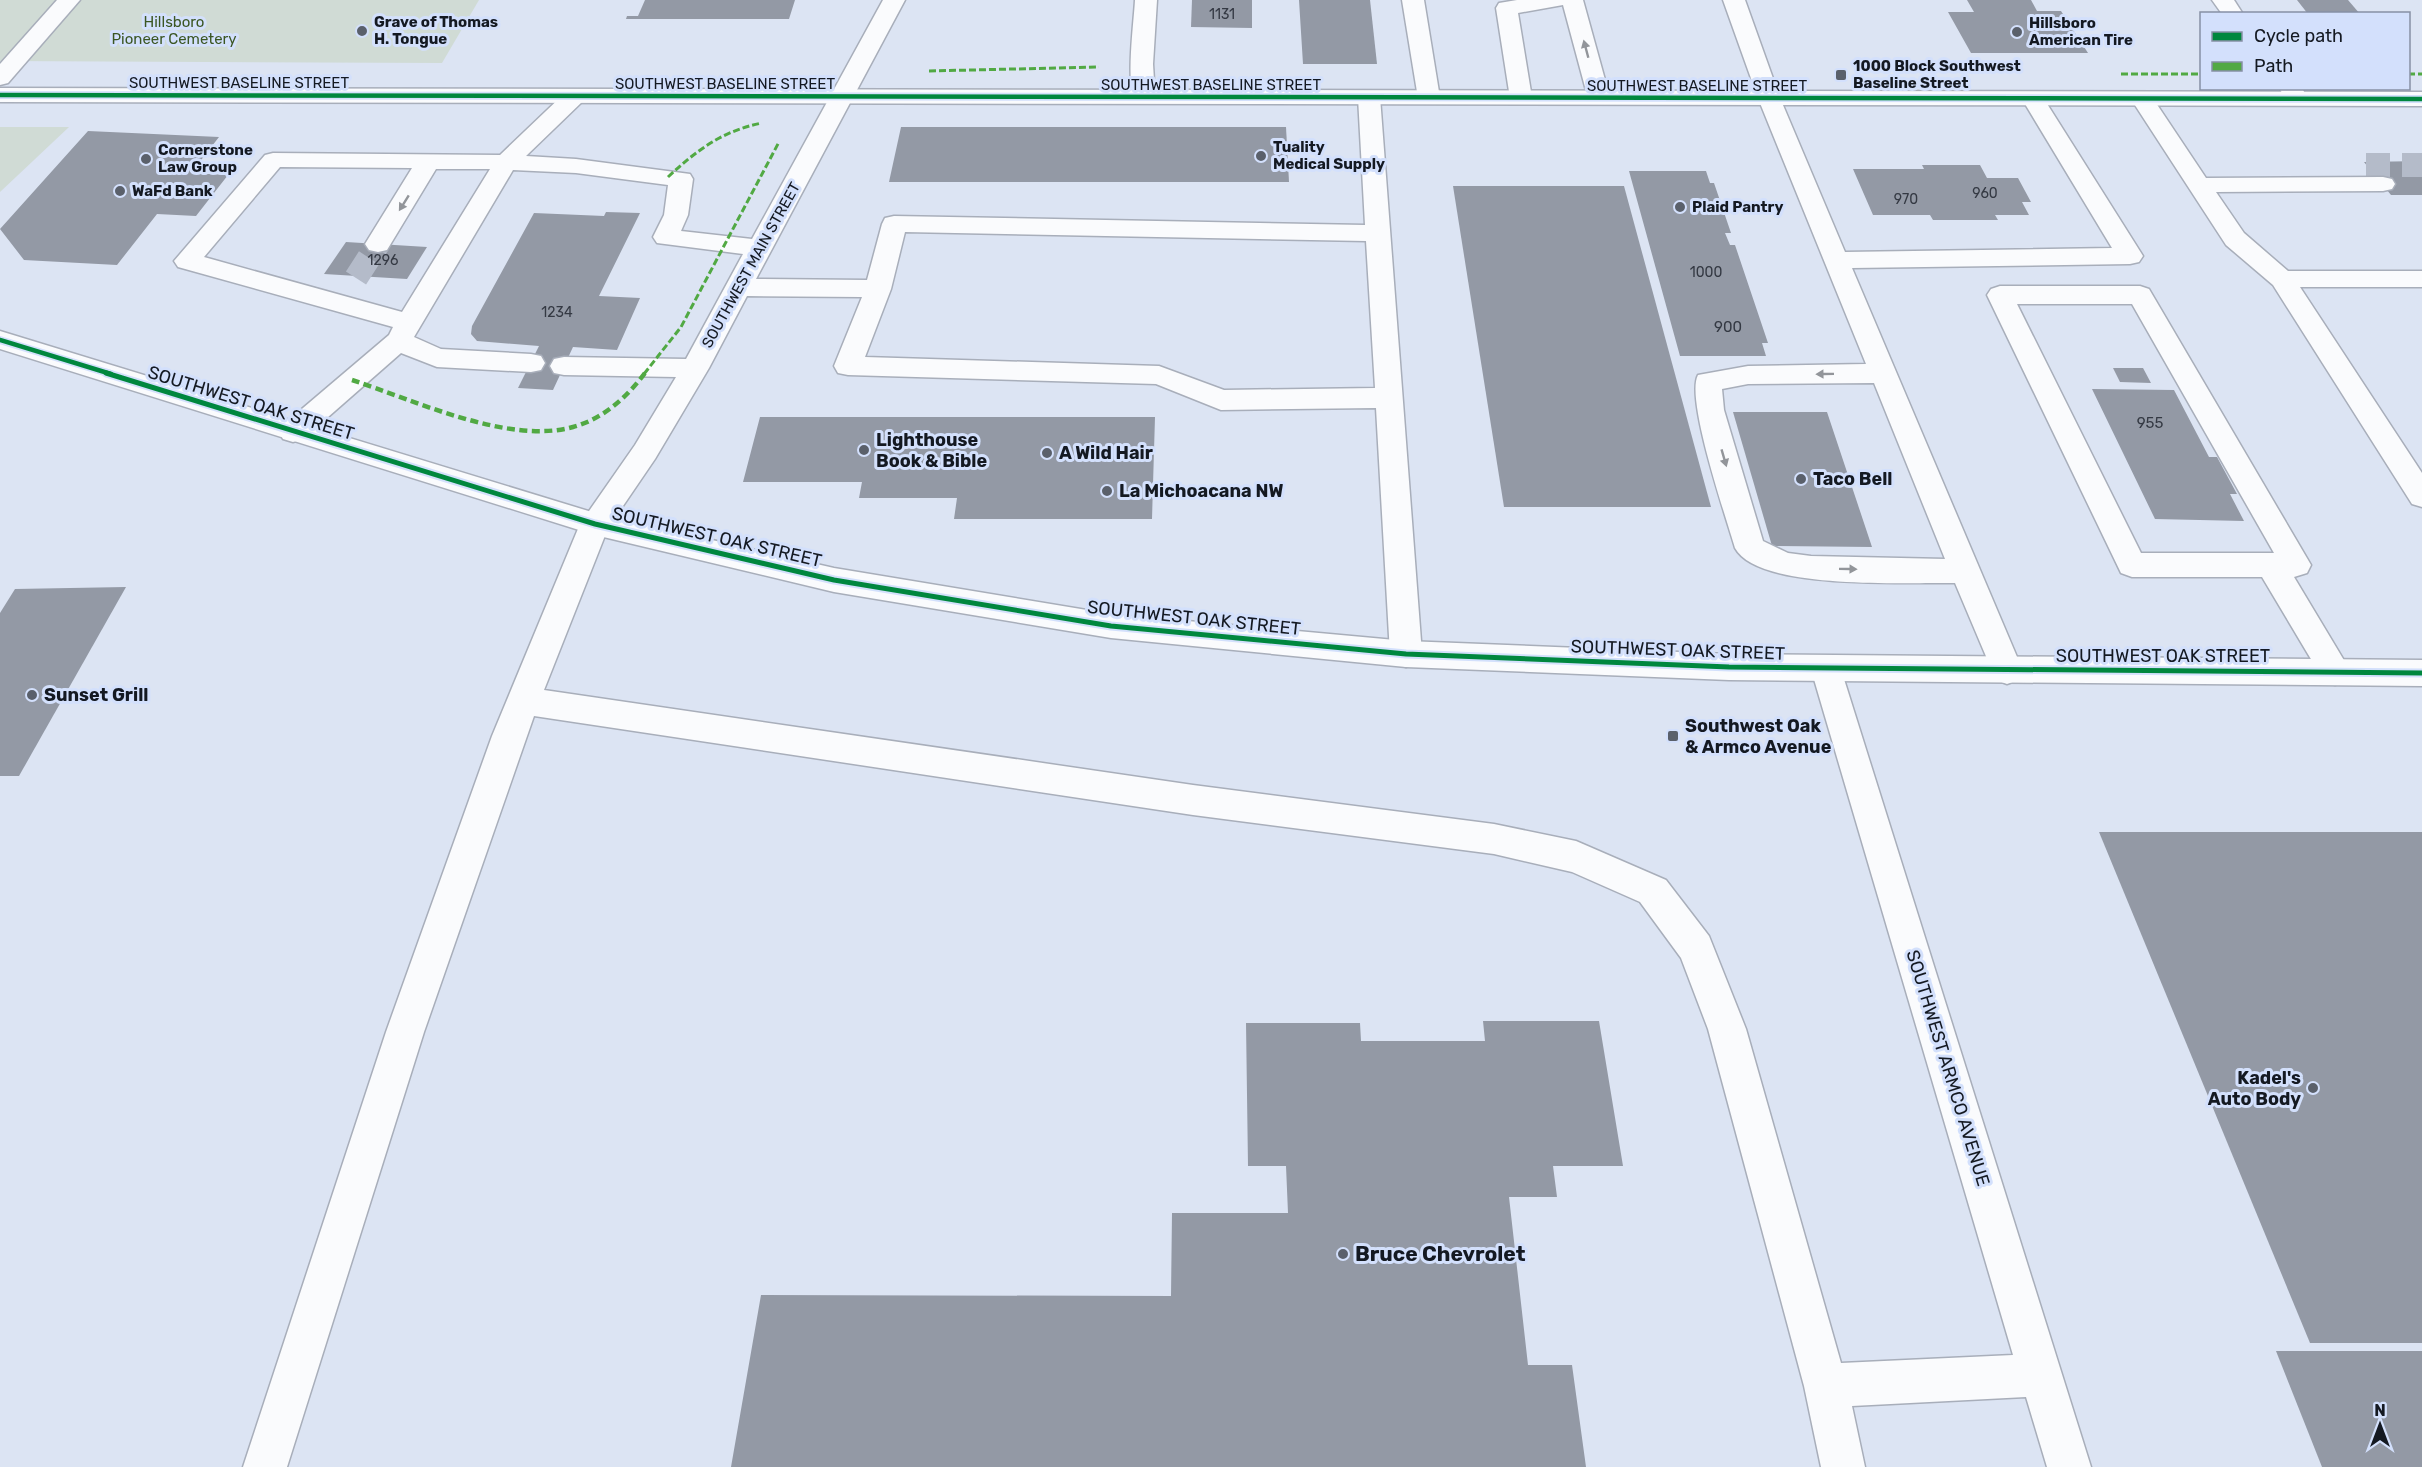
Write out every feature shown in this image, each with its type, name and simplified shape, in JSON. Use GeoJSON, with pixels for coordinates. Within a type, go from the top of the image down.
{"type":"FeatureCollection","features":[{"type":"Feature","properties":{"kind":"main road"},"geometry":{"type":"LineString","coordinates":[[0,78],[69,0]]}},
{"type":"Feature","properties":{"kind":"main road","name":"SOUTHWEST MAIN STREET"},"geometry":{"type":"LineString","coordinates":[[265,1467],[405,1032],[510,736],[526,701],[595,524],[645,452],[695,368],[894,0]]}},
{"type":"Feature","properties":{"kind":"main road"},"geometry":{"type":"LineString","coordinates":[[1144,97],[1142,64],[1146,0]]}},
{"type":"Feature","properties":{"kind":"main road"},"geometry":{"type":"LineString","coordinates":[[1413,0],[1429,98]]}},
{"type":"Feature","properties":{"kind":"main road"},"geometry":{"type":"LineString","coordinates":[[1521,98],[1507,8],[1559,0]]}},
{"type":"Feature","properties":{"kind":"main road"},"geometry":{"type":"LineString","coordinates":[[1572,0],[1599,98]]}},
{"type":"Feature","properties":{"kind":"main road"},"geometry":{"type":"LineString","coordinates":[[1734,0],[1769,98],[2007,671]]}},
{"type":"Feature","properties":{"kind":"main road","name":"SOUTHWEST BASELINE STREET"},"geometry":{"type":"LineString","coordinates":[[0,95],[2142,99],[2294,94],[2422,99]]}},
{"type":"Feature","properties":{"kind":"main road"},"geometry":{"type":"LineString","coordinates":[[293,432],[403,332],[506,162],[575,96]]}},
{"type":"Feature","properties":{"kind":"main road"},"geometry":{"type":"LineString","coordinates":[[1369,97],[1406,654]]}},
{"type":"Feature","properties":{"kind":"main road"},"geometry":{"type":"LineString","coordinates":[[1836,260],[2130,256],[2033,99]]}},
{"type":"Feature","properties":{"kind":"main road"},"geometry":{"type":"LineString","coordinates":[[2142,99],[2235,239],[2282,279],[2422,496]]}},
{"type":"Feature","properties":{"kind":"main road"},"geometry":{"type":"LineString","coordinates":[[531,363],[437,358],[403,332],[339,303],[187,261],[273,160],[506,162],[576,166],[681,179],[676,215],[666,237],[760,248]]}},
{"type":"Feature","properties":{"kind":"main road"},"geometry":{"type":"LineString","coordinates":[[378,244],[429,161]]}},
{"type":"Feature","properties":{"kind":"main road"},"geometry":{"type":"LineString","coordinates":[[2192,175],[2366,165]]}},
{"type":"Feature","properties":{"kind":"main road"},"geometry":{"type":"LineString","coordinates":[[2192,175],[2383,184]]}},
{"type":"Feature","properties":{"kind":"main road"},"geometry":{"type":"LineString","coordinates":[[1378,233],[894,224],[878,289],[848,366],[1159,375],[1221,400],[1389,398]]}},
{"type":"Feature","properties":{"kind":"main road"},"geometry":{"type":"LineString","coordinates":[[2053,257],[2075,295]]}},
{"type":"Feature","properties":{"kind":"main road"},"geometry":{"type":"LineString","coordinates":[[339,303],[356,278]]}},
{"type":"Feature","properties":{"kind":"main road"},"geometry":{"type":"LineString","coordinates":[[2282,279],[2422,279]]}},
{"type":"Feature","properties":{"kind":"main road"},"geometry":{"type":"LineString","coordinates":[[738,287],[878,289]]}},
{"type":"Feature","properties":{"kind":"main road"},"geometry":{"type":"LineString","coordinates":[[2000,295],[2140,295],[2296,565],[2271,565],[2132,565],[2000,295]]}},
{"type":"Feature","properties":{"kind":"main road","name":"SOUTHWEST OAK STREET"},"geometry":{"type":"LineString","coordinates":[[0,340],[595,524],[834,580],[1111,626],[1406,654],[1827,669],[2422,673]]}},
{"type":"Feature","properties":{"kind":"main road"},"geometry":{"type":"LineString","coordinates":[[564,366],[695,368]]}},
{"type":"Feature","properties":{"kind":"main road"},"geometry":{"type":"LineString","coordinates":[[1883,373],[1748,375],[1708,382],[1710,410],[1750,548],[1783,564],[1811,568],[1965,571]]}},
{"type":"Feature","properties":{"kind":"main road"},"geometry":{"type":"LineString","coordinates":[[2271,565],[2336,672]]}},
{"type":"Feature","properties":{"kind":"main road","name":"SOUTHWEST ARMCO AVENUE"},"geometry":{"type":"LineString","coordinates":[[1827,669],[2069,1467]]}},
{"type":"Feature","properties":{"kind":"main road"},"geometry":{"type":"LineString","coordinates":[[526,701],[1192,800],[1494,839],[1576,857],[1653,891],[1695,948],[1727,1029],[1826,1386],[1843,1467]]}},
{"type":"Feature","properties":{"kind":"main road"},"geometry":{"type":"LineString","coordinates":[[1826,1386],[2041,1375]]}},
{"type":"Feature","properties":{"kind":"green space","name":"Hillsboro Pioneer Cemetery"},"geometry":{"type":"Polygon","coordinates":[[[0,0],[479,0],[442,63],[0,61],[0,0]]]}},
{"type":"Feature","properties":{"kind":"green space"},"geometry":{"type":"Polygon","coordinates":[[[0,127],[69,127],[0,192],[0,127]]]}},
{"type":"Feature","properties":{"kind":"building"},"geometry":{"type":"Polygon","coordinates":[[[645,0],[795,0],[789,19],[626,19],[627,16],[638,16],[645,0]]]}},
{"type":"Feature","properties":{"kind":"building"},"geometry":{"type":"Polygon","coordinates":[[[1192,0],[1252,0],[1252,28],[1191,27],[1192,0]]]}},
{"type":"Feature","properties":{"kind":"building"},"geometry":{"type":"Polygon","coordinates":[[[1299,0],[1370,0],[1377,64],[1303,64],[1299,0]]]}},
{"type":"Feature","properties":{"kind":"building","name":"Hillsboro American Tire"},"geometry":{"type":"Polygon","coordinates":[[[1967,0],[2031,0],[2037,11],[2061,11],[2088,53],[1971,53],[1948,12],[1974,12],[1967,0]]]}},
{"type":"Feature","properties":{"kind":"building"},"geometry":{"type":"Polygon","coordinates":[[[2297,0],[2348,0],[2358,12],[2306,12],[2297,0]]]}},
{"type":"Feature","properties":{"kind":"building"},"geometry":{"type":"Polygon","coordinates":[[[901,127],[1286,127],[1289,182],[889,182],[901,127]]]}},
{"type":"Feature","properties":{"kind":"building"},"geometry":{"type":"Polygon","coordinates":[[[88,131],[219,137],[191,173],[228,175],[196,216],[157,214],[117,265],[24,260],[0,229],[88,131]]]}},
{"type":"Feature","properties":{"kind":"building"},"geometry":{"type":"Polygon","coordinates":[[[2422,161],[2422,195],[2391,195],[2364,162],[2422,161]]]}},
{"type":"Feature","properties":{"kind":"building"},"geometry":{"type":"Polygon","coordinates":[[[1922,165],[1980,165],[1987,178],[2018,178],[2031,202],[2022,202],[2029,215],[1995,215],[1998,220],[1933,220],[1930,215],[1873,215],[1853,169],[1924,169],[1922,165]]]}},
{"type":"Feature","properties":{"kind":"building"},"geometry":{"type":"Polygon","coordinates":[[[1629,171],[1706,171],[1710,183],[1714,183],[1731,233],[1725,233],[1730,245],[1735,245],[1768,343],[1762,343],[1766,356],[1680,356],[1629,171]]]}},
{"type":"Feature","properties":{"kind":"building"},"geometry":{"type":"Polygon","coordinates":[[[1453,186],[1624,186],[1711,507],[1504,507],[1453,186]]]}},
{"type":"Feature","properties":{"kind":"building"},"geometry":{"type":"Polygon","coordinates":[[[606,212],[640,213],[599,296],[640,298],[617,350],[573,347],[553,390],[518,388],[539,346],[477,341],[471,334],[472,326],[534,213],[604,216],[606,212]]]}},
{"type":"Feature","properties":{"kind":"building"},"geometry":{"type":"Polygon","coordinates":[[[346,242],[427,247],[407,279],[324,274],[346,242]]]}},
{"type":"Feature","properties":{"kind":"building"},"geometry":{"type":"Polygon","coordinates":[[[2113,368],[2143,368],[2151,383],[2120,382],[2113,368]]]}},
{"type":"Feature","properties":{"kind":"building"},"geometry":{"type":"Polygon","coordinates":[[[2092,389],[2174,390],[2209,457],[2217,457],[2237,494],[2230,494],[2244,521],[2155,519],[2092,389]]]}},
{"type":"Feature","properties":{"kind":"building","name":"Taco Bell"},"geometry":{"type":"Polygon","coordinates":[[[1733,412],[1827,412],[1872,547],[1772,546],[1733,412]]]}},
{"type":"Feature","properties":{"kind":"building"},"geometry":{"type":"Polygon","coordinates":[[[760,417],[1155,417],[1152,519],[954,519],[957,498],[859,498],[862,482],[743,482],[760,417]]]}},
{"type":"Feature","properties":{"kind":"building","name":"Sunset Grill"},"geometry":{"type":"Polygon","coordinates":[[[126,587],[19,776],[0,776],[0,613],[15,589],[126,587]]]}},
{"type":"Feature","properties":{"kind":"building","name":"Kadel's Auto Body"},"geometry":{"type":"Polygon","coordinates":[[[2099,832],[2422,832],[2422,1343],[2310,1343],[2099,832]]]}},
{"type":"Feature","properties":{"kind":"building","name":"Bruce Chevrolet"},"geometry":{"type":"Polygon","coordinates":[[[1483,1021],[1599,1021],[1623,1166],[1553,1166],[1557,1197],[1509,1197],[1528,1365],[1572,1365],[1586,1467],[731,1467],[761,1295],[1171,1296],[1172,1213],[1288,1213],[1286,1166],[1248,1166],[1246,1023],[1360,1023],[1361,1041],[1485,1041],[1483,1021]]]}},
{"type":"Feature","properties":{"kind":"building"},"geometry":{"type":"Polygon","coordinates":[[[2276,1351],[2422,1351],[2422,1467],[2322,1467],[2276,1351]]]}},
{"type":"Feature","properties":{"kind":"tunnel"},"geometry":{"type":"LineString","coordinates":[[2366,165],[2422,165]]}},
{"type":"Feature","properties":{"kind":"tunnel"},"geometry":{"type":"LineString","coordinates":[[356,278],[378,244]]}},
{"type":"Feature","properties":{"kind":"marked path"},"geometry":{"type":"LineString","coordinates":[[929,71],[1099,67]]}},
{"type":"Feature","properties":{"kind":"marked path"},"geometry":{"type":"LineString","coordinates":[[2121,74],[2200,74]]}},
{"type":"Feature","properties":{"kind":"marked path"},"geometry":{"type":"LineString","coordinates":[[2410,74],[2422,74]]}},
{"type":"Feature","properties":{"kind":"marked path"},"geometry":{"type":"LineString","coordinates":[[668,177],[700,148],[720,135],[762,123]]}},
{"type":"Feature","properties":{"kind":"marked path"},"geometry":{"type":"LineString","coordinates":[[352,380],[461,416],[509,428],[538,430],[573,427],[608,411],[634,387],[681,327],[779,142]]}},
{"type":"Feature","properties":{"kind":"cycle path"},"geometry":{"type":"LineString","coordinates":[[0,95],[2422,99]]}},
{"type":"Feature","properties":{"kind":"cycle path"},"geometry":{"type":"LineString","coordinates":[[0,340],[595,524],[834,580],[1111,626],[1406,654],[1729,667],[2422,673]]}},
{"type":"Feature","properties":{"kind":"place","name":"Grave of Thomas H. Tongue"},"geometry":{"type":"Point","coordinates":[362,31]}},
{"type":"Feature","properties":{"kind":"place","name":"Hillsboro American Tire"},"geometry":{"type":"Point","coordinates":[2017,32]}},
{"type":"Feature","properties":{"kind":"place","name":"1000 Block Southwest Baseline Street"},"geometry":{"type":"Point","coordinates":[1841,75]}},
{"type":"Feature","properties":{"kind":"place","name":"Tuality Medical Supply"},"geometry":{"type":"Point","coordinates":[1261,156]}},
{"type":"Feature","properties":{"kind":"place","name":"Cornerstone Law Group"},"geometry":{"type":"Point","coordinates":[146,159]}},
{"type":"Feature","properties":{"kind":"place","name":"WaFd Bank"},"geometry":{"type":"Point","coordinates":[120,191]}},
{"type":"Feature","properties":{"kind":"place","name":"Plaid Pantry"},"geometry":{"type":"Point","coordinates":[1680,207]}},
{"type":"Feature","properties":{"kind":"place","name":"Lighthouse Book & Bible"},"geometry":{"type":"Point","coordinates":[864,450]}},
{"type":"Feature","properties":{"kind":"place","name":"A Wild Hair"},"geometry":{"type":"Point","coordinates":[1047,453]}},
{"type":"Feature","properties":{"kind":"place","name":"Taco Bell"},"geometry":{"type":"Point","coordinates":[1801,479]}},
{"type":"Feature","properties":{"kind":"place","name":"La Michoacana NW"},"geometry":{"type":"Point","coordinates":[1107,491]}},
{"type":"Feature","properties":{"kind":"place","name":"Sunset Grill"},"geometry":{"type":"Point","coordinates":[32,695]}},
{"type":"Feature","properties":{"kind":"place","name":"Southwest Oak & Armco Avenue"},"geometry":{"type":"Point","coordinates":[1673,736]}},
{"type":"Feature","properties":{"kind":"place","name":"Kadel's Auto Body"},"geometry":{"type":"Point","coordinates":[2313,1088]}},
{"type":"Feature","properties":{"kind":"place","name":"Bruce Chevrolet"},"geometry":{"type":"Point","coordinates":[1343,1254]}}]}
